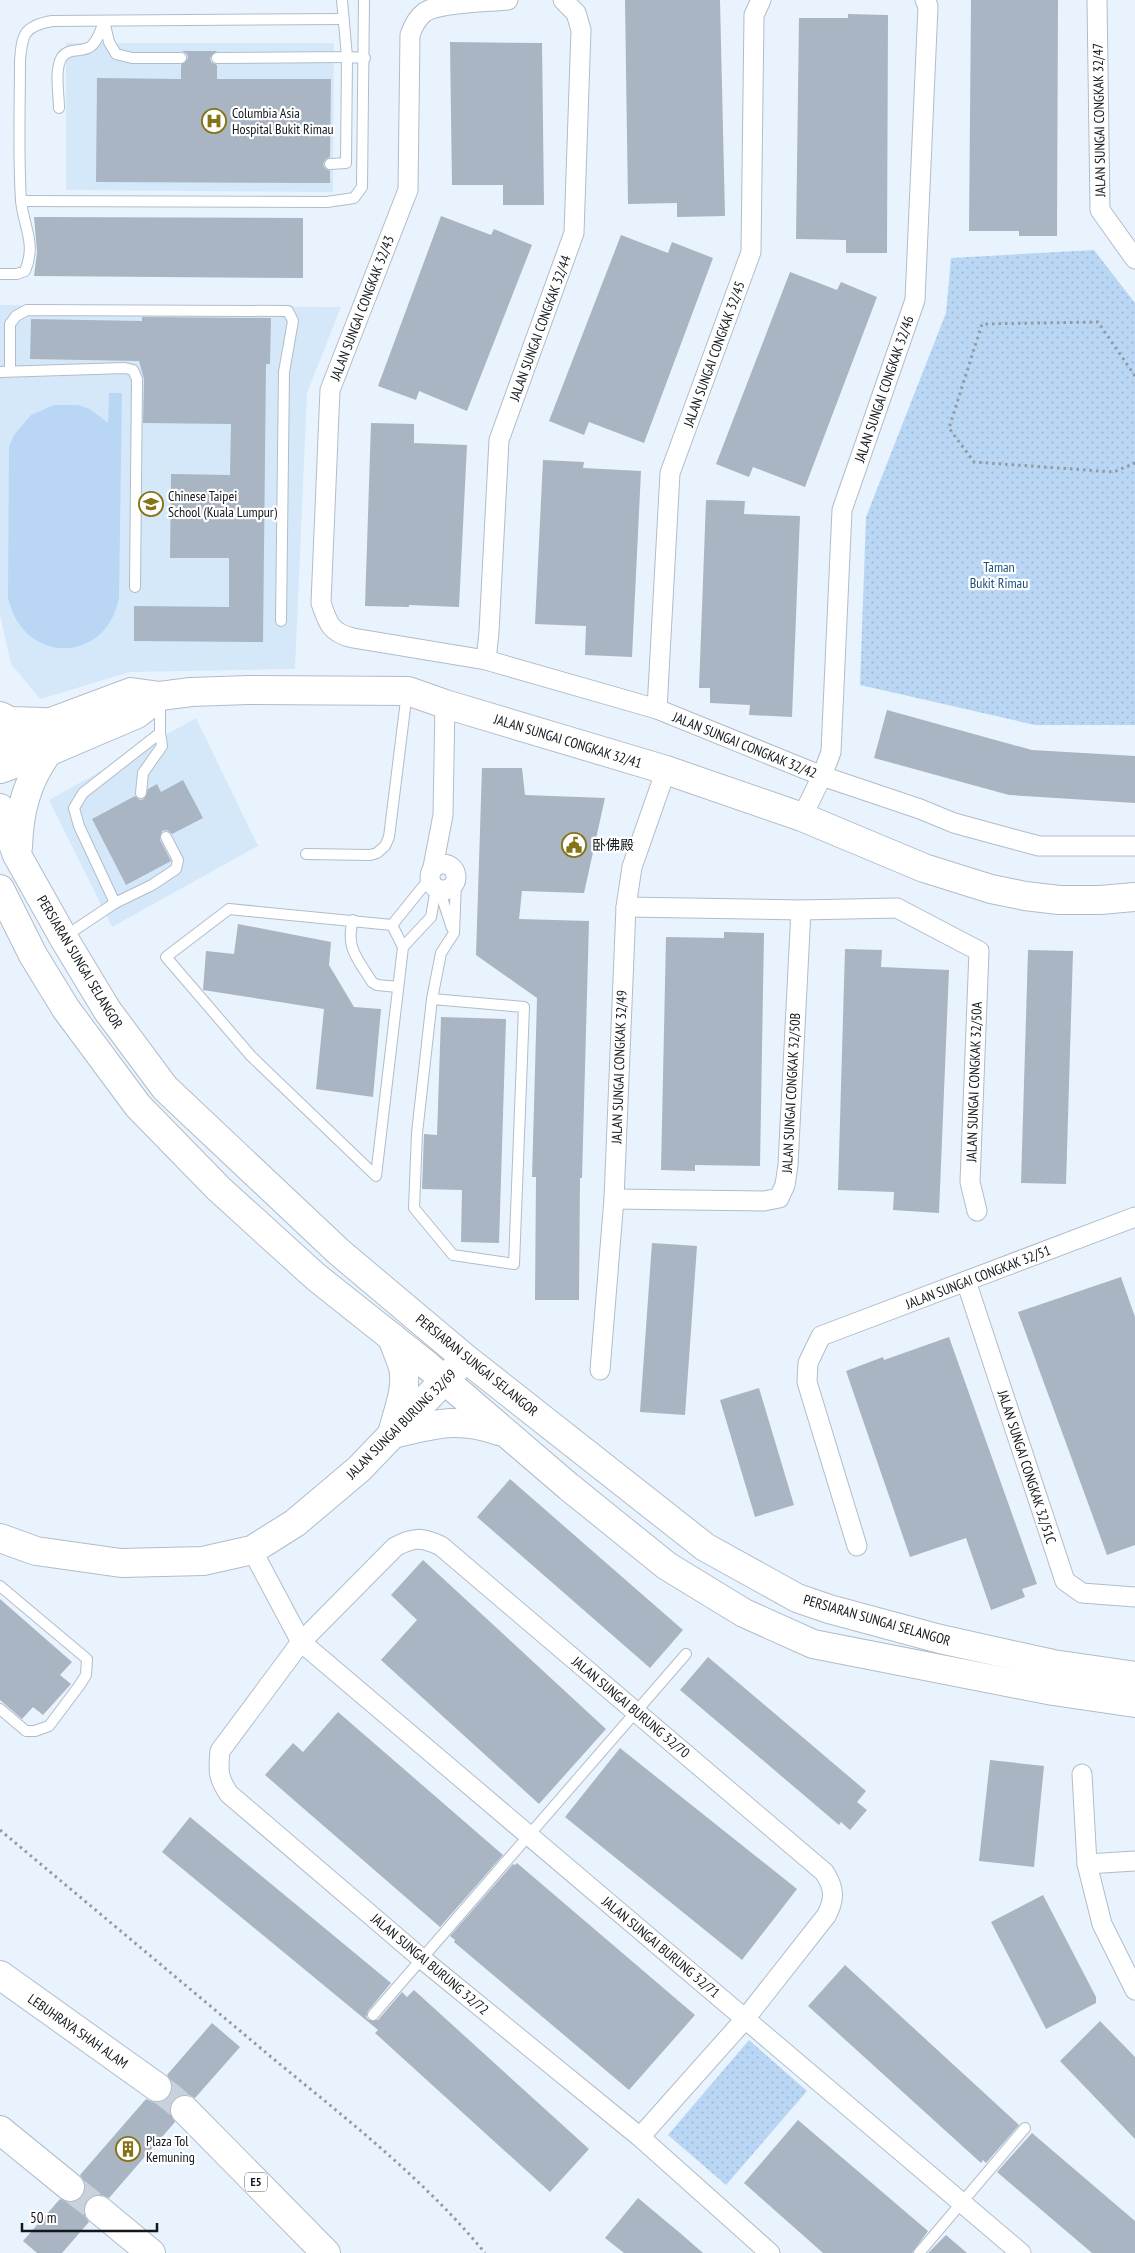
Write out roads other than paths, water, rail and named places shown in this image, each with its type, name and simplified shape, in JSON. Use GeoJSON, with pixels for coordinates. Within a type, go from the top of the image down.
{"type":"FeatureCollection","features":[{"type":"Feature","properties":{"kind":"main road","name":"JALAN SUNGAI CONGKAK 32/41"},"geometry":{"type":"LineString","coordinates":[[48,722],[131,692],[160,696],[191,692],[248,690],[408,691],[445,704],[666,770],[802,817],[924,868],[991,889],[1059,900],[1100,900],[1135,897]]}},
{"type":"Feature","properties":{"kind":"main road"},"geometry":{"type":"LineString","coordinates":[[0,769],[48,752],[138,714],[160,696]]}},
{"type":"Feature","properties":{"kind":"main road"},"geometry":{"type":"LineString","coordinates":[[0,716],[10,720],[48,722]]}},
{"type":"Feature","properties":{"kind":"main road"},"geometry":{"type":"LineString","coordinates":[[0,741],[48,722]]}},
{"type":"Feature","properties":{"kind":"main road"},"geometry":{"type":"LineString","coordinates":[[17,855],[23,802],[35,770],[48,752]]}},
{"type":"Feature","properties":{"kind":"main road","name":"PERSIARAN SUNGAI SELANGOR"},"geometry":{"type":"LineString","coordinates":[[0,808],[17,855],[106,1010],[165,1088],[340,1252],[465,1358],[706,1547],[797,1598],[829,1609],[940,1638],[1053,1664],[1135,1676]]}},
{"type":"Feature","properties":{"kind":"main road"},"geometry":{"type":"LineString","coordinates":[[0,889],[33,955],[66,1009],[138,1106],[219,1189],[316,1277],[392,1337],[667,1566],[744,1613],[777,1630],[813,1644],[1053,1692],[1135,1703]]}},
{"type":"Feature","properties":{"kind":"main road"},"geometry":{"type":"LineString","coordinates":[[392,1337],[403,1368],[404,1379],[392,1434],[439,1423],[464,1421],[505,1433]]}},
{"type":"Feature","properties":{"kind":"main road","name":"JALAN SUNGAI BURUNG 32/69"},"geometry":{"type":"LineString","coordinates":[[0,1538],[36,1551],[120,1563],[203,1561],[252,1550],[302,1517],[359,1469],[465,1358]]}},
{"type":"Feature","properties":{"kind":"main road","name":"LEBUHRAYA SHAH ALAM"},"geometry":{"type":"LineString","coordinates":[[0,1975],[156,2087]]}},
{"type":"Feature","properties":{"kind":"main road","name":"E5"},"geometry":{"type":"LineString","coordinates":[[185,2110],[326,2253]]}},
{"type":"Feature","properties":{"kind":"main road"},"geometry":{"type":"LineString","coordinates":[[0,2130],[70,2187]]}},
{"type":"Feature","properties":{"kind":"main road"},"geometry":{"type":"LineString","coordinates":[[99,2210],[151,2253]]}},
{"type":"Feature","properties":{"kind":"street","name":"JALAN SUNGAI CONGKAK 32/43"},"geometry":{"type":"LineString","coordinates":[[354,638],[342,635],[334,630],[326,619],[321,603],[330,390],[408,190],[410,35],[415,22],[425,12],[436,7],[508,0]]}},
{"type":"Feature","properties":{"kind":"street","name":"JALAN SUNGAI CONGKAK 32/44"},"geometry":{"type":"LineString","coordinates":[[486,660],[490,632],[499,440],[574,233],[581,30],[576,12],[562,0]]}},
{"type":"Feature","properties":{"kind":"street","name":"JALAN SUNGAI CONGKAK 32/45"},"geometry":{"type":"LineString","coordinates":[[657,709],[670,473],[751,252],[754,15],[761,0]]}},
{"type":"Feature","properties":{"kind":"street","name":"JALAN SUNGAI CONGKAK 32/46"},"geometry":{"type":"LineString","coordinates":[[802,817],[822,776],[831,752],[842,510],[915,300],[928,6],[925,0]]}},
{"type":"Feature","properties":{"kind":"street","name":"JALAN SUNGAI CONGKAK 32/47"},"geometry":{"type":"LineString","coordinates":[[1097,0],[1100,210],[1135,259]]}},
{"type":"Feature","properties":{"kind":"street","name":"JALAN SUNGAI CONGKAK 32/42"},"geometry":{"type":"LineString","coordinates":[[354,638],[486,660],[657,709],[822,776],[920,809],[954,823],[1039,846],[1135,846]]}},
{"type":"Feature","properties":{"kind":"street"},"geometry":{"type":"LineString","coordinates":[[441,879],[445,704]]}},
{"type":"Feature","properties":{"kind":"street","name":"JALAN SUNGAI CONGKAK 32/49"},"geometry":{"type":"LineString","coordinates":[[600,1370],[614,1199],[626,907],[632,867],[666,770]]}},
{"type":"Feature","properties":{"kind":"street"},"geometry":{"type":"LineString","coordinates":[[626,907],[801,910]]}},
{"type":"Feature","properties":{"kind":"street","name":"JALAN SUNGAI CONGKAK 32/50A"},"geometry":{"type":"LineString","coordinates":[[801,910],[897,908],[980,952],[970,1182],[977,1211]]}},
{"type":"Feature","properties":{"kind":"street","name":"JALAN SUNGAI CONGKAK 32/50B"},"geometry":{"type":"LineString","coordinates":[[614,1199],[764,1201],[779,1198],[786,1185],[788,1165],[801,910]]}},
{"type":"Feature","properties":{"kind":"street","name":"JALAN SUNGAI CONGKAK 32/51"},"geometry":{"type":"LineString","coordinates":[[858,1546],[807,1382],[808,1363],[821,1336],[966,1281],[1133,1223]]}},
{"type":"Feature","properties":{"kind":"street","name":"JALAN SUNGAI CONGKAK 32/51C"},"geometry":{"type":"LineString","coordinates":[[966,1281],[1065,1581],[1082,1593],[1135,1597]]}},
{"type":"Feature","properties":{"kind":"street","name":"JALAN SUNGAI BURUNG 32/70"},"geometry":{"type":"LineString","coordinates":[[300,1642],[395,1547],[406,1541],[425,1539],[441,1546],[636,1710],[824,1872],[833,1891],[832,1905],[826,1916],[745,2019],[640,2137]]}},
{"type":"Feature","properties":{"kind":"street"},"geometry":{"type":"LineString","coordinates":[[252,1550],[300,1642]]}},
{"type":"Feature","properties":{"kind":"street","name":"JALAN SUNGAI BURUNG 32/71"},"geometry":{"type":"LineString","coordinates":[[300,1642],[1021,2253]]}},
{"type":"Feature","properties":{"kind":"street","name":"JALAN SUNGAI BURUNG 32/72"},"geometry":{"type":"LineString","coordinates":[[300,1642],[220,1751],[218,1768],[220,1782],[229,1794],[422,1959],[640,2137],[770,2253]]}},
{"type":"Feature","properties":{"kind":"street"},"geometry":{"type":"LineString","coordinates":[[1082,1774],[1087,1864],[1102,1924],[1135,1990]]}},
{"type":"Feature","properties":{"kind":"street"},"geometry":{"type":"LineString","coordinates":[[1087,1864],[1135,1862]]}},
{"type":"Feature","properties":{"kind":"lane"},"geometry":{"type":"LineString","coordinates":[[330,164],[346,163],[347,57],[342,0]]}},
{"type":"Feature","properties":{"kind":"lane"},"geometry":{"type":"LineString","coordinates":[[21,201],[327,202],[354,198],[362,187],[365,58],[364,0]]}},
{"type":"Feature","properties":{"kind":"lane"},"geometry":{"type":"LineString","coordinates":[[0,274],[17,274],[25,271],[28,264],[31,239],[21,201],[20,61],[21,44],[26,31],[36,24],[52,22],[343,19]]}},
{"type":"Feature","properties":{"kind":"lane"},"geometry":{"type":"LineString","coordinates":[[104,22],[116,54],[132,58],[182,58]]}},
{"type":"Feature","properties":{"kind":"lane"},"geometry":{"type":"LineString","coordinates":[[59,108],[59,66],[63,56],[74,49],[87,48],[93,43],[104,22]]}},
{"type":"Feature","properties":{"kind":"lane"},"geometry":{"type":"LineString","coordinates":[[217,58],[365,58]]}},
{"type":"Feature","properties":{"kind":"lane"},"geometry":{"type":"LineString","coordinates":[[135,586],[137,379],[133,370],[125,368],[5,372],[10,324],[16,316],[27,310],[288,311],[293,321],[284,372],[282,621]]}},
{"type":"Feature","properties":{"kind":"lane"},"geometry":{"type":"LineString","coordinates":[[306,854],[370,855],[385,846],[392,822],[408,691]]}},
{"type":"Feature","properties":{"kind":"lane"},"geometry":{"type":"LineString","coordinates":[[141,793],[143,773],[162,746],[160,696]]}},
{"type":"Feature","properties":{"kind":"lane"},"geometry":{"type":"LineString","coordinates":[[114,903],[74,808],[83,793],[160,732]]}},
{"type":"Feature","properties":{"kind":"lane"},"geometry":{"type":"LineString","coordinates":[[63,937],[114,903],[152,885],[176,869],[178,860],[166,838]]}},
{"type":"Feature","properties":{"kind":"lane"},"geometry":{"type":"LineString","coordinates":[[392,925],[441,879]]}},
{"type":"Feature","properties":{"kind":"lane"},"geometry":{"type":"LineString","coordinates":[[432,999],[524,1007],[514,1264],[452,1255],[414,1208],[417,1133],[432,999],[441,953],[454,933],[441,879]]}},
{"type":"Feature","properties":{"kind":"lane"},"geometry":{"type":"LineString","coordinates":[[441,879],[454,933]]}},
{"type":"Feature","properties":{"kind":"lane"},"geometry":{"type":"LineString","coordinates":[[403,947],[430,917],[441,879]]}},
{"type":"Feature","properties":{"kind":"lane"},"geometry":{"type":"LineString","coordinates":[[229,909],[392,925],[403,947],[376,1176],[251,1056],[166,957],[229,909]]}},
{"type":"Feature","properties":{"kind":"lane"},"geometry":{"type":"LineString","coordinates":[[354,920],[350,939],[351,948],[372,982],[377,985],[398,987]]}},
{"type":"Feature","properties":{"kind":"lane"},"geometry":{"type":"LineString","coordinates":[[0,1586],[88,1660],[86,1675],[80,1686],[48,1726],[35,1731],[26,1731],[0,1709]]}},
{"type":"Feature","properties":{"kind":"lane"},"geometry":{"type":"LineString","coordinates":[[372,2014],[422,1959],[686,1654]]}},
{"type":"Feature","properties":{"kind":"lane"},"geometry":{"type":"LineString","coordinates":[[919,2253],[1025,2128]]}},
{"type":"Feature","properties":{"kind":"tunnel"},"geometry":{"type":"LineString","coordinates":[[157,2087],[185,2110]]}},
{"type":"Feature","properties":{"kind":"tunnel"},"geometry":{"type":"LineString","coordinates":[[70,2187],[99,2210]]}},
{"type":"Feature","properties":{"kind":"place","name":"Columbia Asia Hospital Bukit Rimau"},"geometry":{"type":"Point","coordinates":[214,121]}},
{"type":"Feature","properties":{"kind":"place","name":"Chinese Taipei School (Kuala Lumpur)"},"geometry":{"type":"Point","coordinates":[151,504]}},
{"type":"Feature","properties":{"kind":"place","name":"卧佛殿"},"geometry":{"type":"Point","coordinates":[574,845]}},
{"type":"Feature","properties":{"kind":"place","name":"Plaza Tol Kemuning"},"geometry":{"type":"Point","coordinates":[128,2149]}},
{"type":"Feature","properties":{"kind":"park label","name":"Taman Bukit Rimau"},"geometry":{"type":"Point","coordinates":[999,576]}}]}
